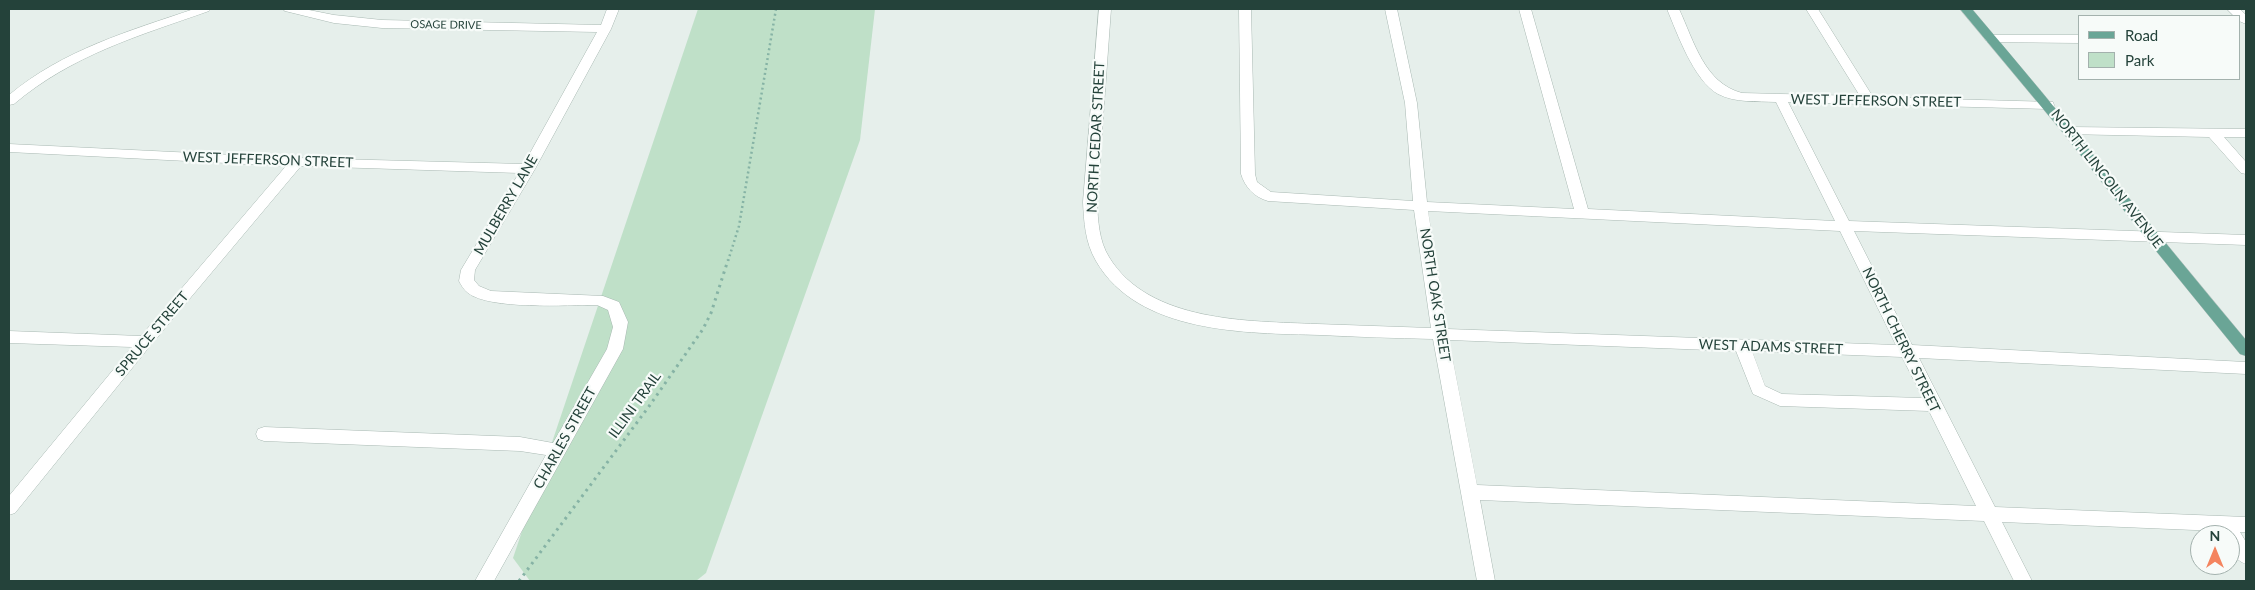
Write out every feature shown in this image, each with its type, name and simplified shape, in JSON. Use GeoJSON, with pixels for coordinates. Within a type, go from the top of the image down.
{"type":"FeatureCollection","features":[{"type":"Feature","properties":{"kind":"main road","name":"NORTH LINCOLN AVENUE"},"geometry":{"type":"LineString","coordinates":[[1966,9],[2048,105],[2153,238],[2246,350]]}},
{"type":"Feature","properties":{"kind":"street"},"geometry":{"type":"LineString","coordinates":[[9,101],[42,74],[59,64],[205,9]]}},
{"type":"Feature","properties":{"kind":"street","name":"OSAGE DRIVE"},"geometry":{"type":"LineString","coordinates":[[288,9],[334,19],[382,24],[605,29]]}},
{"type":"Feature","properties":{"kind":"street","name":"MULBERRY LANE"},"geometry":{"type":"LineString","coordinates":[[598,300],[516,299],[489,296],[474,290],[466,281],[468,270],[528,169],[605,29],[613,9]]}},
{"type":"Feature","properties":{"kind":"street","name":"NORTH CEDAR STREET"},"geometry":{"type":"LineString","coordinates":[[1105,9],[1090,202],[1092,232],[1102,259],[1125,286],[1161,308],[1199,320],[1248,327],[1296,329]]}},
{"type":"Feature","properties":{"kind":"street"},"geometry":{"type":"LineString","coordinates":[[1245,9],[1248,174],[1252,184],[1268,196],[1420,206],[1844,226],[2246,240]]}},
{"type":"Feature","properties":{"kind":"street","name":"NORTH OAK STREET"},"geometry":{"type":"LineString","coordinates":[[1391,9],[1411,103],[1420,206],[1440,334],[1486,581]]}},
{"type":"Feature","properties":{"kind":"street"},"geometry":{"type":"LineString","coordinates":[[1525,9],[1582,213]]}},
{"type":"Feature","properties":{"kind":"street","name":"WEST JEFFERSON STREET"},"geometry":{"type":"LineString","coordinates":[[1673,9],[1701,67],[1710,80],[1721,91],[1741,97],[2048,105]]}},
{"type":"Feature","properties":{"kind":"street"},"geometry":{"type":"LineString","coordinates":[[1812,9],[1869,101]]}},
{"type":"Feature","properties":{"kind":"street"},"geometry":{"type":"LineString","coordinates":[[1991,38],[2078,39]]}},
{"type":"Feature","properties":{"kind":"street","name":"NORTH CHERRY STREET"},"geometry":{"type":"LineString","coordinates":[[1780,98],[1933,406],[2023,581]]}},
{"type":"Feature","properties":{"kind":"street"},"geometry":{"type":"LineString","coordinates":[[2069,131],[2246,133]]}},
{"type":"Feature","properties":{"kind":"street"},"geometry":{"type":"LineString","coordinates":[[2212,132],[2246,170]]}},
{"type":"Feature","properties":{"kind":"street","name":"WEST JEFFERSON STREET"},"geometry":{"type":"LineString","coordinates":[[9,148],[297,162],[528,169]]}},
{"type":"Feature","properties":{"kind":"street","name":"SPRUCE STREET"},"geometry":{"type":"LineString","coordinates":[[9,508],[145,342],[297,162]]}},
{"type":"Feature","properties":{"kind":"street","name":"CHARLES STREET"},"geometry":{"type":"LineString","coordinates":[[484,581],[615,348],[620,331],[621,318],[614,306],[598,300]]}},
{"type":"Feature","properties":{"kind":"street","name":"WEST ADAMS STREET"},"geometry":{"type":"LineString","coordinates":[[1296,329],[1906,351],[2246,368]]}},
{"type":"Feature","properties":{"kind":"street"},"geometry":{"type":"LineString","coordinates":[[9,337],[145,342]]}},
{"type":"Feature","properties":{"kind":"street"},"geometry":{"type":"LineString","coordinates":[[1742,346],[1759,390],[1780,400],[1933,406]]}},
{"type":"Feature","properties":{"kind":"street"},"geometry":{"type":"LineString","coordinates":[[264,434],[520,444],[558,450]]}},
{"type":"Feature","properties":{"kind":"street"},"geometry":{"type":"LineString","coordinates":[[1469,492],[2246,525]]}},
{"type":"Feature","properties":{"kind":"street"},"geometry":{"type":"LineString","coordinates":[[2224,524],[2246,556]]}},
{"type":"Feature","properties":{"kind":"path","name":"ILLINI TRAIL"},"geometry":{"type":"LineString","coordinates":[[519,581],[650,405],[703,329],[722,282],[739,226],[776,9]]}},
{"type":"Feature","properties":{"kind":"green space"},"geometry":{"type":"Polygon","coordinates":[[[698,9],[875,9],[860,140],[706,573],[696,581],[530,581],[513,558],[698,9]]]}}]}
